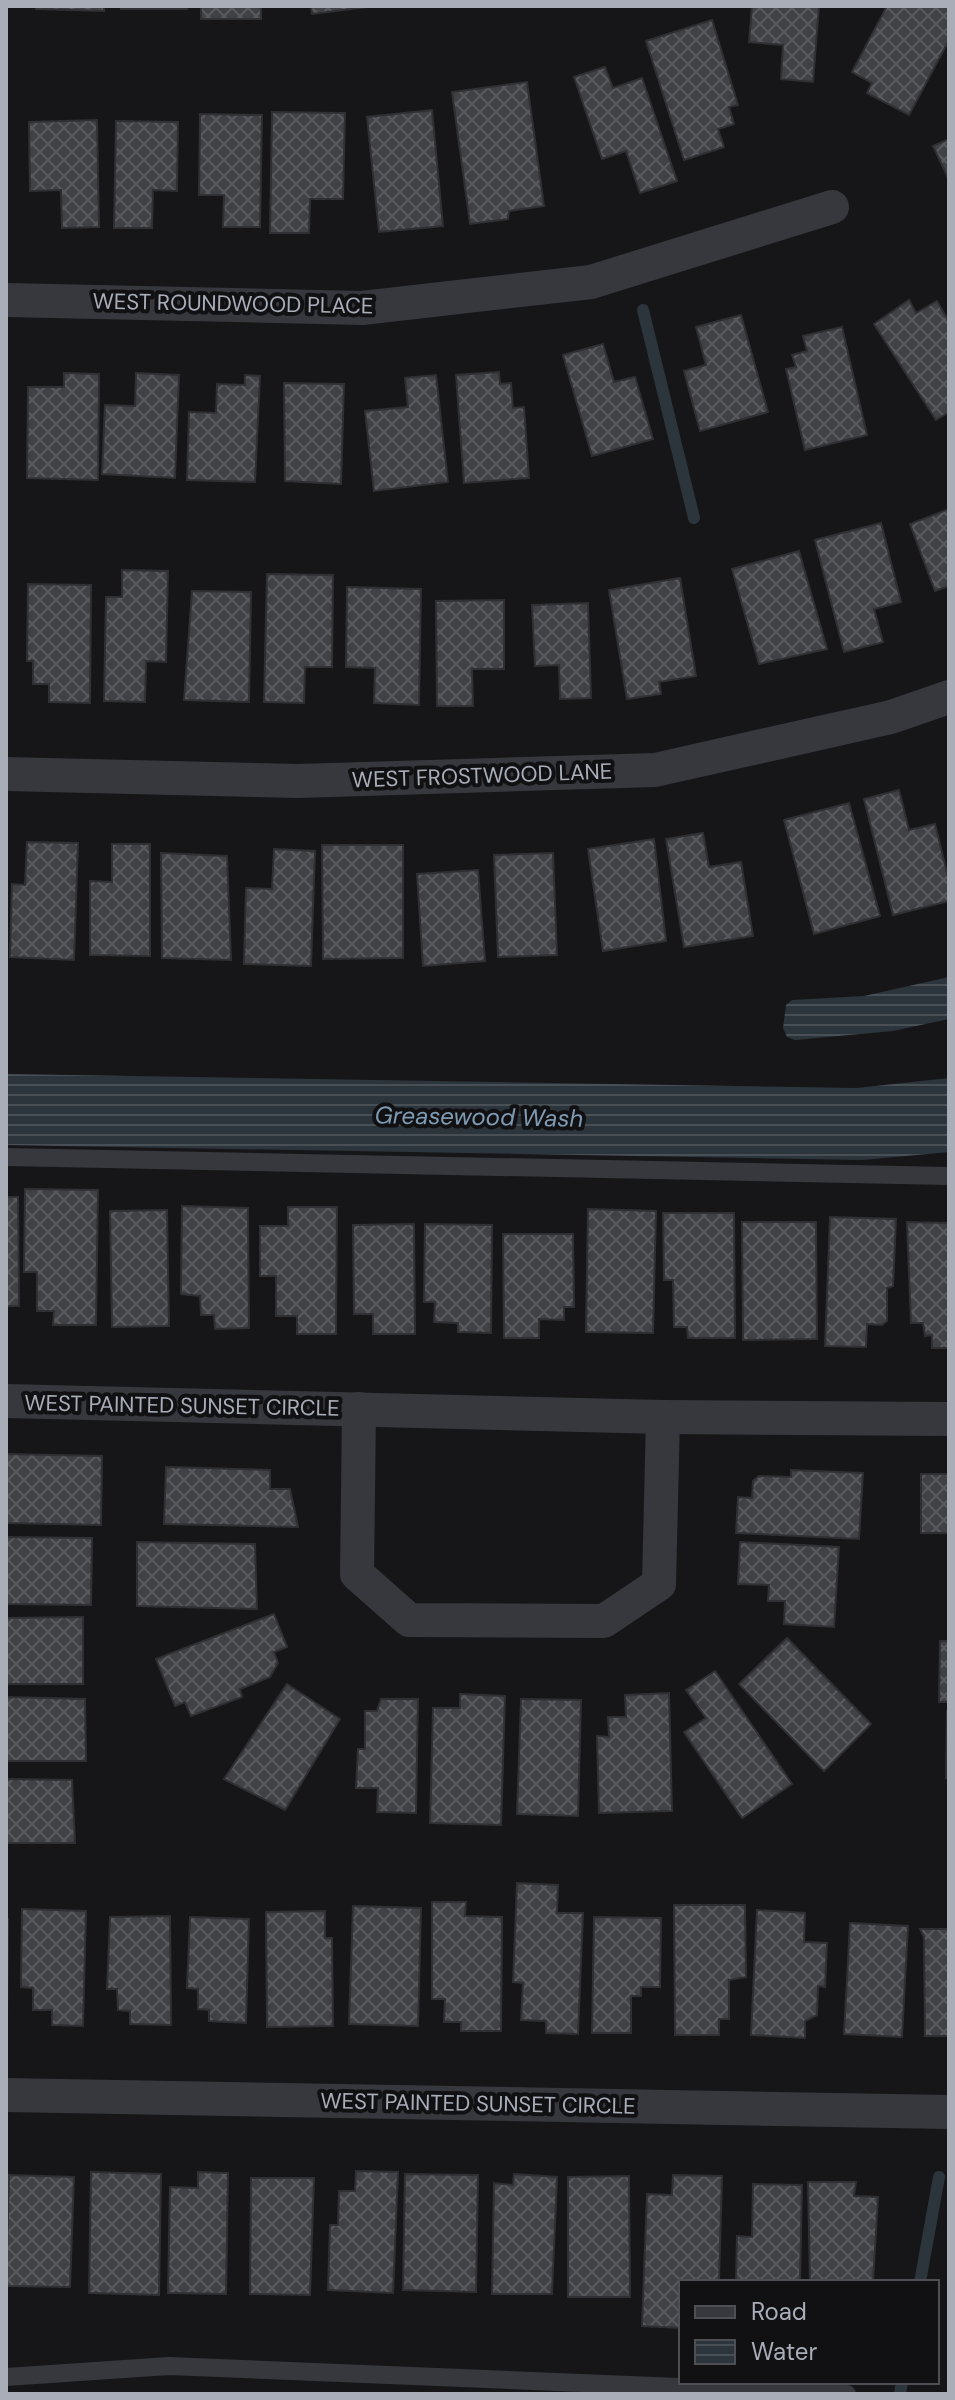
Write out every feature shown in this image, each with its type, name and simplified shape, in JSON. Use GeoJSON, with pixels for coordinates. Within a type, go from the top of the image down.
{"type":"FeatureCollection","features":[{"type":"Feature","properties":{"kind":"street","name":"WEST ROUNDWOOD PLACE"},"geometry":{"type":"LineString","coordinates":[[6,300],[362,308],[576,284],[832,207]]}},
{"type":"Feature","properties":{"kind":"street","name":"WEST FROSTWOOD LANE"},"geometry":{"type":"LineString","coordinates":[[6,774],[298,781],[655,770],[891,717],[949,697]]}},
{"type":"Feature","properties":{"kind":"street","name":"WEST PAINTED SUNSET CIRCLE"},"geometry":{"type":"LineString","coordinates":[[6,1401],[663,1417],[949,1419]]}},
{"type":"Feature","properties":{"kind":"street","name":"WEST PAINTED SUNSET CIRCLE"},"geometry":{"type":"LineString","coordinates":[[359,1409],[357,1574],[409,1620],[604,1621],[659,1584],[663,1417]]}},
{"type":"Feature","properties":{"kind":"street","name":"WEST PAINTED SUNSET CIRCLE"},"geometry":{"type":"LineString","coordinates":[[6,2095],[949,2112]]}},
{"type":"Feature","properties":{"kind":"lane"},"geometry":{"type":"LineString","coordinates":[[6,1157],[949,1176]]}},
{"type":"Feature","properties":{"kind":"lane"},"geometry":{"type":"LineString","coordinates":[[6,2377],[169,2366],[847,2394]]}},
{"type":"Feature","properties":{"kind":"water"},"geometry":{"type":"Polygon","coordinates":[[[949,977],[949,1019],[893,1031],[795,1040],[787,1037],[783,1028],[786,1005],[792,1000],[864,996],[949,977]]]}},
{"type":"Feature","properties":{"kind":"water","name":"Greasewood Wash"},"geometry":{"type":"Polygon","coordinates":[[[6,1074],[857,1088],[949,1078],[949,1152],[863,1160],[6,1145],[6,1074]]]}},
{"type":"Feature","properties":{"kind":"building"},"geometry":{"type":"Polygon","coordinates":[[[36,6],[104,6],[104,11],[36,9],[36,6]]]}},
{"type":"Feature","properties":{"kind":"building"},"geometry":{"type":"Polygon","coordinates":[[[121,6],[187,6],[187,9],[121,9],[121,6]]]}},
{"type":"Feature","properties":{"kind":"building"},"geometry":{"type":"Polygon","coordinates":[[[201,6],[261,6],[261,19],[201,19],[201,6]]]}},
{"type":"Feature","properties":{"kind":"building"},"geometry":{"type":"Polygon","coordinates":[[[311,6],[376,6],[312,14],[311,6]]]}},
{"type":"Feature","properties":{"kind":"building"},"geometry":{"type":"Polygon","coordinates":[[[752,6],[819,6],[813,82],[781,79],[783,45],[749,42],[752,6]]]}},
{"type":"Feature","properties":{"kind":"building"},"geometry":{"type":"Polygon","coordinates":[[[887,6],[949,6],[949,40],[909,115],[867,93],[872,83],[852,72],[887,6]]]}},
{"type":"Feature","properties":{"kind":"building"},"geometry":{"type":"Polygon","coordinates":[[[712,20],[738,105],[729,107],[734,124],[718,129],[724,147],[684,160],[646,41],[712,20]]]}},
{"type":"Feature","properties":{"kind":"building"},"geometry":{"type":"Polygon","coordinates":[[[605,67],[613,88],[642,78],[677,181],[640,193],[626,151],[602,159],[574,77],[605,67]]]}},
{"type":"Feature","properties":{"kind":"building"},"geometry":{"type":"Polygon","coordinates":[[[527,82],[544,206],[509,211],[508,219],[470,224],[452,92],[527,82]]]}},
{"type":"Feature","properties":{"kind":"building"},"geometry":{"type":"Polygon","coordinates":[[[432,110],[443,226],[379,232],[367,117],[432,110]]]}},
{"type":"Feature","properties":{"kind":"building"},"geometry":{"type":"Polygon","coordinates":[[[272,112],[345,113],[343,199],[310,199],[309,233],[270,233],[272,112]]]}},
{"type":"Feature","properties":{"kind":"building"},"geometry":{"type":"Polygon","coordinates":[[[200,114],[262,115],[260,227],[223,227],[224,195],[199,195],[200,114]]]}},
{"type":"Feature","properties":{"kind":"building"},"geometry":{"type":"Polygon","coordinates":[[[97,120],[99,227],[62,228],[61,190],[30,191],[29,122],[97,120]]]}},
{"type":"Feature","properties":{"kind":"building"},"geometry":{"type":"Polygon","coordinates":[[[116,121],[178,122],[177,191],[153,190],[152,228],[114,228],[116,121]]]}},
{"type":"Feature","properties":{"kind":"building"},"geometry":{"type":"Polygon","coordinates":[[[949,139],[949,180],[933,146],[949,139]]]}},
{"type":"Feature","properties":{"kind":"building"},"geometry":{"type":"Polygon","coordinates":[[[909,300],[916,313],[937,301],[949,322],[949,412],[936,420],[874,324],[909,300]]]}},
{"type":"Feature","properties":{"kind":"building"},"geometry":{"type":"Polygon","coordinates":[[[741,315],[768,412],[700,431],[684,371],[706,365],[696,327],[741,315]]]}},
{"type":"Feature","properties":{"kind":"building"},"geometry":{"type":"Polygon","coordinates":[[[842,327],[867,435],[805,450],[786,369],[796,367],[792,355],[807,351],[803,336],[842,327]]]}},
{"type":"Feature","properties":{"kind":"building"},"geometry":{"type":"Polygon","coordinates":[[[603,344],[614,382],[635,377],[653,439],[592,456],[563,355],[603,344]]]}},
{"type":"Feature","properties":{"kind":"building"},"geometry":{"type":"Polygon","coordinates":[[[499,372],[500,384],[511,383],[513,408],[524,407],[529,478],[464,483],[456,375],[499,372]]]}},
{"type":"Feature","properties":{"kind":"building"},"geometry":{"type":"Polygon","coordinates":[[[64,373],[99,374],[98,480],[27,478],[28,387],[64,387],[64,373]]]}},
{"type":"Feature","properties":{"kind":"building"},"geometry":{"type":"Polygon","coordinates":[[[136,373],[179,375],[175,478],[102,474],[105,405],[135,406],[136,373]]]}},
{"type":"Feature","properties":{"kind":"building"},"geometry":{"type":"Polygon","coordinates":[[[245,375],[260,376],[255,482],[187,480],[189,412],[216,413],[217,384],[245,385],[245,375]]]}},
{"type":"Feature","properties":{"kind":"building"},"geometry":{"type":"Polygon","coordinates":[[[436,375],[448,482],[374,491],[365,411],[408,407],[405,378],[436,375]]]}},
{"type":"Feature","properties":{"kind":"building"},"geometry":{"type":"Polygon","coordinates":[[[284,383],[344,384],[341,484],[285,481],[284,383]]]}},
{"type":"Feature","properties":{"kind":"building"},"geometry":{"type":"Polygon","coordinates":[[[949,509],[949,586],[935,591],[910,524],[949,509]]]}},
{"type":"Feature","properties":{"kind":"building"},"geometry":{"type":"Polygon","coordinates":[[[881,523],[901,602],[874,609],[883,642],[844,652],[815,540],[881,523]]]}},
{"type":"Feature","properties":{"kind":"building"},"geometry":{"type":"Polygon","coordinates":[[[799,551],[827,649],[759,664],[732,569],[799,551]]]}},
{"type":"Feature","properties":{"kind":"building"},"geometry":{"type":"Polygon","coordinates":[[[122,570],[168,571],[166,662],[146,661],[145,702],[104,701],[106,597],[122,597],[122,570]]]}},
{"type":"Feature","properties":{"kind":"building"},"geometry":{"type":"Polygon","coordinates":[[[267,574],[333,575],[332,667],[305,667],[304,703],[264,702],[267,574]]]}},
{"type":"Feature","properties":{"kind":"building"},"geometry":{"type":"Polygon","coordinates":[[[680,578],[696,676],[659,682],[661,694],[627,699],[609,590],[680,578]]]}},
{"type":"Feature","properties":{"kind":"building"},"geometry":{"type":"Polygon","coordinates":[[[28,584],[91,585],[90,703],[49,702],[49,684],[33,684],[33,661],[27,661],[28,584]]]}},
{"type":"Feature","properties":{"kind":"building"},"geometry":{"type":"Polygon","coordinates":[[[347,587],[421,589],[419,705],[374,703],[375,668],[346,667],[347,587]]]}},
{"type":"Feature","properties":{"kind":"building"},"geometry":{"type":"Polygon","coordinates":[[[192,591],[251,592],[249,702],[184,700],[192,591]]]}},
{"type":"Feature","properties":{"kind":"building"},"geometry":{"type":"Polygon","coordinates":[[[504,600],[504,669],[472,669],[473,706],[437,706],[436,601],[504,600]]]}},
{"type":"Feature","properties":{"kind":"building"},"geometry":{"type":"Polygon","coordinates":[[[588,603],[591,698],[560,699],[559,665],[535,666],[532,605],[588,603]]]}},
{"type":"Feature","properties":{"kind":"building"},"geometry":{"type":"Polygon","coordinates":[[[899,790],[909,830],[935,824],[949,881],[949,901],[893,915],[864,799],[899,790]]]}},
{"type":"Feature","properties":{"kind":"building"},"geometry":{"type":"Polygon","coordinates":[[[849,803],[880,916],[814,934],[784,820],[849,803]]]}},
{"type":"Feature","properties":{"kind":"building"},"geometry":{"type":"Polygon","coordinates":[[[703,833],[709,867],[741,862],[753,936],[684,947],[666,839],[703,833]]]}},
{"type":"Feature","properties":{"kind":"building"},"geometry":{"type":"Polygon","coordinates":[[[654,839],[666,941],[603,951],[588,849],[654,839]]]}},
{"type":"Feature","properties":{"kind":"building"},"geometry":{"type":"Polygon","coordinates":[[[27,842],[78,843],[74,960],[10,957],[12,884],[25,885],[27,842]]]}},
{"type":"Feature","properties":{"kind":"building"},"geometry":{"type":"Polygon","coordinates":[[[112,844],[150,844],[150,956],[90,955],[90,881],[112,882],[112,844]]]}},
{"type":"Feature","properties":{"kind":"building"},"geometry":{"type":"Polygon","coordinates":[[[322,845],[403,845],[403,958],[323,959],[322,845]]]}},
{"type":"Feature","properties":{"kind":"building"},"geometry":{"type":"Polygon","coordinates":[[[274,849],[315,851],[311,966],[244,964],[246,888],[272,889],[274,849]]]}},
{"type":"Feature","properties":{"kind":"building"},"geometry":{"type":"Polygon","coordinates":[[[161,853],[227,856],[231,960],[162,958],[161,853]]]}},
{"type":"Feature","properties":{"kind":"building"},"geometry":{"type":"Polygon","coordinates":[[[553,853],[557,955],[498,957],[494,855],[553,853]]]}},
{"type":"Feature","properties":{"kind":"building"},"geometry":{"type":"Polygon","coordinates":[[[478,870],[485,961],[423,966],[417,874],[478,870]]]}},
{"type":"Feature","properties":{"kind":"building"},"geometry":{"type":"Polygon","coordinates":[[[25,1189],[98,1190],[96,1325],[53,1325],[54,1311],[37,1311],[37,1272],[24,1272],[25,1189]]]}},
{"type":"Feature","properties":{"kind":"building"},"geometry":{"type":"Polygon","coordinates":[[[6,1197],[18,1197],[19,1306],[6,1306],[6,1197]]]}},
{"type":"Feature","properties":{"kind":"building"},"geometry":{"type":"Polygon","coordinates":[[[182,1206],[248,1208],[249,1328],[215,1329],[214,1315],[201,1315],[200,1296],[181,1294],[182,1206]]]}},
{"type":"Feature","properties":{"kind":"building"},"geometry":{"type":"Polygon","coordinates":[[[288,1207],[337,1207],[336,1334],[297,1334],[297,1316],[276,1316],[276,1276],[260,1276],[260,1226],[288,1226],[288,1207]]]}},
{"type":"Feature","properties":{"kind":"building"},"geometry":{"type":"Polygon","coordinates":[[[588,1209],[656,1211],[653,1333],[586,1332],[588,1209]]]}},
{"type":"Feature","properties":{"kind":"building"},"geometry":{"type":"Polygon","coordinates":[[[167,1210],[169,1326],[112,1327],[110,1211],[167,1210]]]}},
{"type":"Feature","properties":{"kind":"building"},"geometry":{"type":"Polygon","coordinates":[[[663,1213],[734,1213],[735,1338],[688,1338],[687,1327],[674,1327],[673,1280],[664,1280],[663,1213]]]}},
{"type":"Feature","properties":{"kind":"building"},"geometry":{"type":"Polygon","coordinates":[[[830,1217],[896,1219],[893,1286],[887,1288],[887,1321],[882,1325],[867,1324],[866,1347],[825,1346],[830,1217]]]}},
{"type":"Feature","properties":{"kind":"building"},"geometry":{"type":"Polygon","coordinates":[[[742,1222],[816,1222],[817,1339],[743,1340],[742,1222]]]}},
{"type":"Feature","properties":{"kind":"building"},"geometry":{"type":"Polygon","coordinates":[[[907,1222],[949,1223],[949,1348],[932,1348],[932,1335],[925,1336],[923,1323],[911,1323],[907,1222]]]}},
{"type":"Feature","properties":{"kind":"building"},"geometry":{"type":"Polygon","coordinates":[[[414,1224],[415,1334],[373,1334],[373,1314],[354,1314],[353,1225],[414,1224]]]}},
{"type":"Feature","properties":{"kind":"building"},"geometry":{"type":"Polygon","coordinates":[[[425,1224],[492,1225],[491,1333],[458,1332],[458,1323],[434,1322],[435,1302],[424,1302],[425,1224]]]}},
{"type":"Feature","properties":{"kind":"building"},"geometry":{"type":"Polygon","coordinates":[[[503,1234],[573,1234],[574,1307],[564,1307],[564,1320],[539,1319],[539,1338],[504,1338],[503,1234]]]}},
{"type":"Feature","properties":{"kind":"building"},"geometry":{"type":"Polygon","coordinates":[[[6,1454],[102,1456],[101,1525],[6,1523],[6,1454]]]}},
{"type":"Feature","properties":{"kind":"building"},"geometry":{"type":"Polygon","coordinates":[[[166,1467],[270,1470],[270,1489],[290,1489],[298,1527],[164,1524],[166,1467]]]}},
{"type":"Feature","properties":{"kind":"building"},"geometry":{"type":"Polygon","coordinates":[[[791,1470],[863,1473],[859,1539],[736,1533],[738,1497],[752,1498],[753,1481],[759,1476],[791,1477],[791,1470]]]}},
{"type":"Feature","properties":{"kind":"building"},"geometry":{"type":"Polygon","coordinates":[[[921,1474],[949,1474],[949,1533],[921,1533],[921,1474]]]}},
{"type":"Feature","properties":{"kind":"building"},"geometry":{"type":"Polygon","coordinates":[[[6,1537],[92,1538],[91,1605],[6,1604],[6,1537]]]}},
{"type":"Feature","properties":{"kind":"building"},"geometry":{"type":"Polygon","coordinates":[[[137,1542],[255,1544],[257,1609],[137,1606],[137,1542]]]}},
{"type":"Feature","properties":{"kind":"building"},"geometry":{"type":"Polygon","coordinates":[[[740,1542],[839,1547],[834,1627],[784,1624],[785,1601],[768,1601],[769,1585],[738,1584],[740,1542]]]}},
{"type":"Feature","properties":{"kind":"building"},"geometry":{"type":"Polygon","coordinates":[[[274,1614],[287,1647],[274,1652],[278,1663],[270,1677],[240,1689],[242,1697],[191,1716],[185,1702],[175,1706],[156,1659],[274,1614]]]}},
{"type":"Feature","properties":{"kind":"building"},"geometry":{"type":"Polygon","coordinates":[[[83,1617],[83,1684],[6,1684],[6,1618],[83,1617]]]}},
{"type":"Feature","properties":{"kind":"building"},"geometry":{"type":"Polygon","coordinates":[[[787,1638],[871,1724],[824,1771],[739,1684],[787,1638]]]}},
{"type":"Feature","properties":{"kind":"building"},"geometry":{"type":"Polygon","coordinates":[[[940,1641],[949,1641],[949,1702],[939,1702],[940,1641]]]}},
{"type":"Feature","properties":{"kind":"building"},"geometry":{"type":"Polygon","coordinates":[[[715,1671],[792,1784],[742,1818],[684,1732],[706,1718],[686,1690],[715,1671]]]}},
{"type":"Feature","properties":{"kind":"building"},"geometry":{"type":"Polygon","coordinates":[[[287,1684],[340,1719],[285,1810],[224,1779],[287,1684]]]}},
{"type":"Feature","properties":{"kind":"building"},"geometry":{"type":"Polygon","coordinates":[[[669,1693],[672,1811],[599,1813],[597,1736],[609,1737],[608,1717],[626,1717],[625,1695],[669,1693]]]}},
{"type":"Feature","properties":{"kind":"building"},"geometry":{"type":"Polygon","coordinates":[[[460,1694],[505,1696],[501,1825],[430,1823],[433,1708],[460,1708],[460,1694]]]}},
{"type":"Feature","properties":{"kind":"building"},"geometry":{"type":"Polygon","coordinates":[[[6,1697],[85,1699],[86,1761],[6,1761],[6,1697]]]}},
{"type":"Feature","properties":{"kind":"building"},"geometry":{"type":"Polygon","coordinates":[[[381,1699],[418,1699],[416,1813],[377,1812],[378,1788],[356,1788],[358,1749],[365,1749],[365,1711],[377,1711],[381,1699]]]}},
{"type":"Feature","properties":{"kind":"building"},"geometry":{"type":"Polygon","coordinates":[[[521,1699],[581,1700],[578,1816],[517,1814],[521,1699]]]}},
{"type":"Feature","properties":{"kind":"building"},"geometry":{"type":"Polygon","coordinates":[[[949,1711],[949,1778],[946,1778],[949,1711]]]}},
{"type":"Feature","properties":{"kind":"building"},"geometry":{"type":"Polygon","coordinates":[[[6,1779],[72,1780],[75,1843],[6,1843],[6,1779]]]}},
{"type":"Feature","properties":{"kind":"building"},"geometry":{"type":"Polygon","coordinates":[[[517,1883],[558,1885],[557,1913],[583,1913],[578,2034],[546,2033],[546,2021],[521,2020],[523,1983],[513,1982],[517,1883]]]}},
{"type":"Feature","properties":{"kind":"building"},"geometry":{"type":"Polygon","coordinates":[[[432,1902],[466,1902],[465,1916],[502,1917],[501,2031],[461,2031],[461,2022],[444,2022],[445,1999],[432,1999],[432,1902]]]}},
{"type":"Feature","properties":{"kind":"building"},"geometry":{"type":"Polygon","coordinates":[[[674,1905],[745,1905],[746,1977],[729,1980],[729,2019],[719,2019],[719,2035],[675,2035],[674,1905]]]}},
{"type":"Feature","properties":{"kind":"building"},"geometry":{"type":"Polygon","coordinates":[[[353,1906],[421,1908],[418,2026],[349,2024],[353,1906]]]}},
{"type":"Feature","properties":{"kind":"building"},"geometry":{"type":"Polygon","coordinates":[[[22,1909],[86,1911],[83,2026],[52,2025],[52,2010],[33,2010],[33,1988],[21,1987],[22,1909]]]}},
{"type":"Feature","properties":{"kind":"building"},"geometry":{"type":"Polygon","coordinates":[[[757,1910],[805,1913],[804,1942],[827,1943],[825,1987],[818,1986],[817,2015],[805,2021],[805,2038],[751,2035],[757,1910]]]}},
{"type":"Feature","properties":{"kind":"building"},"geometry":{"type":"Polygon","coordinates":[[[325,1911],[325,1938],[332,1938],[333,2026],[267,2027],[266,1912],[325,1911]]]}},
{"type":"Feature","properties":{"kind":"building"},"geometry":{"type":"Polygon","coordinates":[[[170,1916],[171,2025],[130,2024],[130,2011],[118,2010],[117,1989],[107,1989],[110,1917],[170,1916]]]}},
{"type":"Feature","properties":{"kind":"building"},"geometry":{"type":"Polygon","coordinates":[[[190,1917],[249,1919],[246,2023],[209,2021],[209,2010],[198,2009],[198,1989],[187,1988],[190,1917]]]}},
{"type":"Feature","properties":{"kind":"building"},"geometry":{"type":"Polygon","coordinates":[[[594,1917],[661,1918],[660,1987],[641,1987],[641,1996],[631,1996],[631,2033],[592,2033],[594,1917]]]}},
{"type":"Feature","properties":{"kind":"building"},"geometry":{"type":"Polygon","coordinates":[[[8,1919],[7,2021],[6,2021],[8,1919]]]}},
{"type":"Feature","properties":{"kind":"building"},"geometry":{"type":"Polygon","coordinates":[[[850,1923],[908,1926],[902,2037],[844,2034],[850,1923]]]}},
{"type":"Feature","properties":{"kind":"building"},"geometry":{"type":"Polygon","coordinates":[[[920,1929],[949,1929],[949,2036],[925,2036],[924,1937],[920,1929]]]}},
{"type":"Feature","properties":{"kind":"building"},"geometry":{"type":"Polygon","coordinates":[[[356,2171],[398,2172],[393,2293],[328,2290],[330,2225],[338,2225],[339,2191],[355,2191],[356,2171]]]}},
{"type":"Feature","properties":{"kind":"building"},"geometry":{"type":"Polygon","coordinates":[[[91,2172],[161,2174],[159,2295],[89,2293],[91,2172]]]}},
{"type":"Feature","properties":{"kind":"building"},"geometry":{"type":"Polygon","coordinates":[[[198,2172],[228,2173],[226,2294],[168,2293],[170,2187],[198,2188],[198,2172]]]}},
{"type":"Feature","properties":{"kind":"building"},"geometry":{"type":"Polygon","coordinates":[[[405,2174],[478,2175],[476,2292],[403,2290],[405,2174]]]}},
{"type":"Feature","properties":{"kind":"building"},"geometry":{"type":"Polygon","coordinates":[[[514,2174],[557,2177],[552,2294],[492,2294],[494,2183],[513,2185],[514,2174]]]}},
{"type":"Feature","properties":{"kind":"building"},"geometry":{"type":"Polygon","coordinates":[[[9,2175],[74,2177],[70,2287],[6,2286],[9,2175]]]}},
{"type":"Feature","properties":{"kind":"building"},"geometry":{"type":"Polygon","coordinates":[[[673,2175],[722,2176],[719,2280],[679,2280],[679,2328],[642,2326],[647,2194],[672,2195],[673,2175]]]}},
{"type":"Feature","properties":{"kind":"building"},"geometry":{"type":"Polygon","coordinates":[[[629,2176],[630,2297],[568,2297],[568,2177],[629,2176]]]}},
{"type":"Feature","properties":{"kind":"building"},"geometry":{"type":"Polygon","coordinates":[[[251,2178],[314,2178],[310,2295],[250,2294],[251,2178]]]}},
{"type":"Feature","properties":{"kind":"building"},"geometry":{"type":"Polygon","coordinates":[[[808,2182],[856,2182],[854,2196],[878,2197],[873,2280],[810,2280],[808,2182]]]}},
{"type":"Feature","properties":{"kind":"building"},"geometry":{"type":"Polygon","coordinates":[[[753,2184],[802,2185],[800,2280],[736,2280],[737,2236],[752,2237],[753,2184]]]}},
{"type":"Feature","properties":{"kind":"waterway"},"geometry":{"type":"LineString","coordinates":[[643,310],[694,518]]}},
{"type":"Feature","properties":{"kind":"waterway"},"geometry":{"type":"LineString","coordinates":[[920,2280],[939,2177]]}},
{"type":"Feature","properties":{"kind":"waterway"},"geometry":{"type":"LineString","coordinates":[[900,2394],[902,2384]]}}]}
